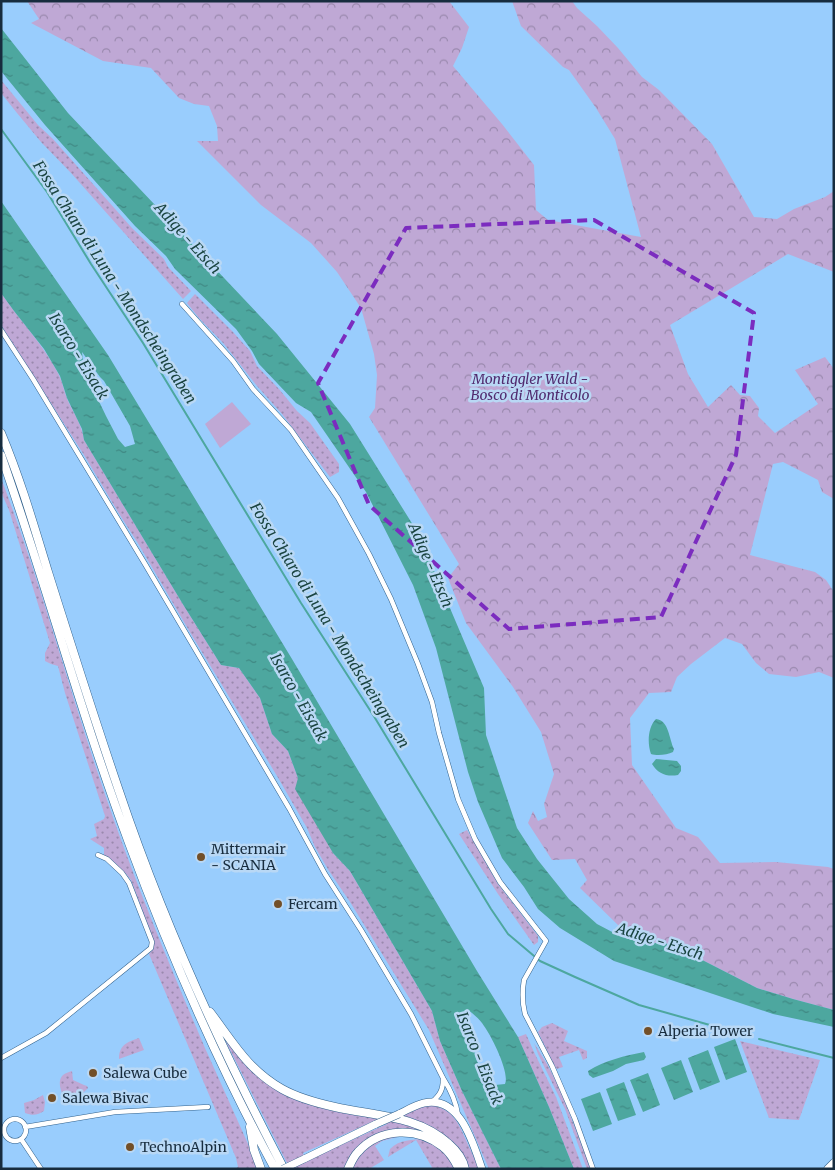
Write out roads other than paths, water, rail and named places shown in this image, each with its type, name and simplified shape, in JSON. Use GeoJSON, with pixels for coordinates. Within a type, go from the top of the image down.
{"type":"FeatureCollection","features":[{"type":"Feature","properties":{"kind":"highway"},"geometry":{"type":"LineString","coordinates":[[1,433],[32,520],[132,830],[200,998],[283,1169]]}},
{"type":"Feature","properties":{"kind":"highway"},"geometry":{"type":"LineString","coordinates":[[1,455],[128,842],[174,958],[249,1120],[275,1169]]}},
{"type":"Feature","properties":{"kind":"highway"},"geometry":{"type":"LineString","coordinates":[[200,998],[248,1064],[280,1088],[316,1103],[404,1120],[427,1128],[443,1138],[456,1150],[464,1163],[465,1169]]}},
{"type":"Feature","properties":{"kind":"highway"},"geometry":{"type":"LineString","coordinates":[[249,1120],[254,1150],[261,1169]]}},
{"type":"Feature","properties":{"kind":"highway"},"geometry":{"type":"LineString","coordinates":[[348,1169],[358,1152],[367,1144],[392,1133],[404,1132],[425,1137],[444,1147],[459,1169]]}},
{"type":"Feature","properties":{"kind":"highway"},"geometry":{"type":"LineString","coordinates":[[828,1169],[834,1163]]}},
{"type":"Feature","properties":{"kind":"main road"},"geometry":{"type":"LineString","coordinates":[[283,1169],[418,1105],[432,1102],[452,1108],[458,1114],[482,1169]]}},
{"type":"Feature","properties":{"kind":"street"},"geometry":{"type":"LineString","coordinates":[[182,304],[234,362],[253,389],[290,430],[338,498],[391,599],[432,702],[458,799],[475,840],[500,882],[546,941],[524,980],[522,987],[524,1014],[555,1073],[594,1169]]}},
{"type":"Feature","properties":{"kind":"street"},"geometry":{"type":"LineString","coordinates":[[1,330],[33,379],[145,564],[289,808],[325,874],[412,1014],[454,1099],[458,1114]]}},
{"type":"Feature","properties":{"kind":"street"},"geometry":{"type":"LineString","coordinates":[[1,1058],[46,1033],[151,948],[152,942],[129,883],[117,868],[98,855]]}},
{"type":"Feature","properties":{"kind":"street"},"geometry":{"type":"LineString","coordinates":[[432,1102],[442,1092],[442,1078]]}},
{"type":"Feature","properties":{"kind":"street"},"geometry":{"type":"LineString","coordinates":[[25,1127],[115,1112],[208,1107]]}},
{"type":"Feature","properties":{"kind":"street"},"geometry":{"type":"LineString","coordinates":[[12,1120],[23,1123],[25,1127],[24,1136],[17,1141],[12,1141],[3,1134],[6,1125],[12,1120]]}},
{"type":"Feature","properties":{"kind":"street"},"geometry":{"type":"LineString","coordinates":[[21,1139],[41,1169]]}},
{"type":"Feature","properties":{"kind":"water","name":"Adige - Etsch"},"geometry":{"type":"Polygon","coordinates":[[[1,28],[68,113],[277,334],[350,424],[418,533],[484,688],[486,735],[517,828],[537,859],[569,899],[597,924],[616,934],[642,942],[671,944],[757,988],[834,1010],[834,1027],[773,1014],[614,961],[560,928],[538,909],[502,858],[478,802],[468,772],[436,648],[413,585],[366,492],[311,412],[296,403],[259,364],[236,329],[175,269],[166,256],[135,226],[45,125],[1,71],[1,28]]]}},
{"type":"Feature","properties":{"kind":"water","name":"Isarco - Eisack"},"geometry":{"type":"Polygon","coordinates":[[[1,201],[108,355],[518,1037],[574,1169],[501,1169],[462,1091],[440,1041],[432,1011],[350,871],[333,853],[295,789],[298,778],[288,751],[272,734],[260,698],[239,668],[221,665],[84,440],[82,429],[67,398],[60,376],[44,349],[1,293],[1,201]],[[82,352],[84,370],[118,439],[125,447],[135,444],[130,426],[104,381],[82,352]],[[467,1009],[465,1012],[476,1059],[482,1071],[495,1085],[505,1084],[503,1064],[495,1046],[482,1023],[467,1009]]]}},
{"type":"Feature","properties":{"kind":"water"},"geometry":{"type":"Polygon","coordinates":[[[656,719],[666,726],[674,749],[673,752],[662,755],[651,754],[649,735],[651,726],[656,719]]]}},
{"type":"Feature","properties":{"kind":"water"},"geometry":{"type":"Polygon","coordinates":[[[656,759],[677,761],[681,766],[681,771],[678,775],[670,776],[663,774],[652,764],[656,759]]]}},
{"type":"Feature","properties":{"kind":"water"},"geometry":{"type":"Polygon","coordinates":[[[735,1039],[747,1072],[726,1080],[714,1047],[735,1039]]]}},
{"type":"Feature","properties":{"kind":"water"},"geometry":{"type":"Polygon","coordinates":[[[708,1050],[720,1082],[700,1090],[688,1058],[708,1050]]]}},
{"type":"Feature","properties":{"kind":"water"},"geometry":{"type":"Polygon","coordinates":[[[644,1052],[646,1057],[644,1060],[626,1064],[593,1078],[589,1075],[588,1071],[608,1061],[644,1052]]]}},
{"type":"Feature","properties":{"kind":"water"},"geometry":{"type":"Polygon","coordinates":[[[681,1060],[693,1092],[674,1100],[661,1068],[681,1060]]]}},
{"type":"Feature","properties":{"kind":"water"},"geometry":{"type":"Polygon","coordinates":[[[648,1073],[660,1105],[643,1112],[630,1080],[648,1073]]]}},
{"type":"Feature","properties":{"kind":"water"},"geometry":{"type":"Polygon","coordinates":[[[624,1082],[636,1115],[618,1121],[606,1089],[624,1082]]]}},
{"type":"Feature","properties":{"kind":"water"},"geometry":{"type":"Polygon","coordinates":[[[600,1092],[612,1124],[593,1131],[581,1099],[600,1092]]]}},
{"type":"Feature","properties":{"kind":"waterway","name":"Fossa Chiaro di Luna - Mondscheingraben"},"geometry":{"type":"LineString","coordinates":[[1,129],[47,192],[143,343],[301,603],[375,718],[508,934],[540,961],[575,977],[639,1005],[724,1029]]}},
{"type":"Feature","properties":{"kind":"waterway","name":"Fossa Chiaro di Luna - Mondscheingraben"},"geometry":{"type":"LineString","coordinates":[[759,1039],[834,1058]]}},
{"type":"Feature","properties":{"kind":"place","name":"Mittermair - SCANIA"},"geometry":{"type":"Point","coordinates":[201,857]}},
{"type":"Feature","properties":{"kind":"place","name":"Fercam"},"geometry":{"type":"Point","coordinates":[278,904]}},
{"type":"Feature","properties":{"kind":"place","name":"Alperia Tower"},"geometry":{"type":"Point","coordinates":[648,1031]}},
{"type":"Feature","properties":{"kind":"place","name":"Salewa Cube"},"geometry":{"type":"Point","coordinates":[93,1073]}},
{"type":"Feature","properties":{"kind":"place","name":"Salewa Bivac"},"geometry":{"type":"Point","coordinates":[52,1098]}},
{"type":"Feature","properties":{"kind":"place","name":"TechnoAlpin"},"geometry":{"type":"Point","coordinates":[130,1147]}},
{"type":"Feature","properties":{"kind":"park label","name":"Montiggler Wald - Bosco di Monticolo"},"geometry":{"type":"Point","coordinates":[530,388]}}]}
